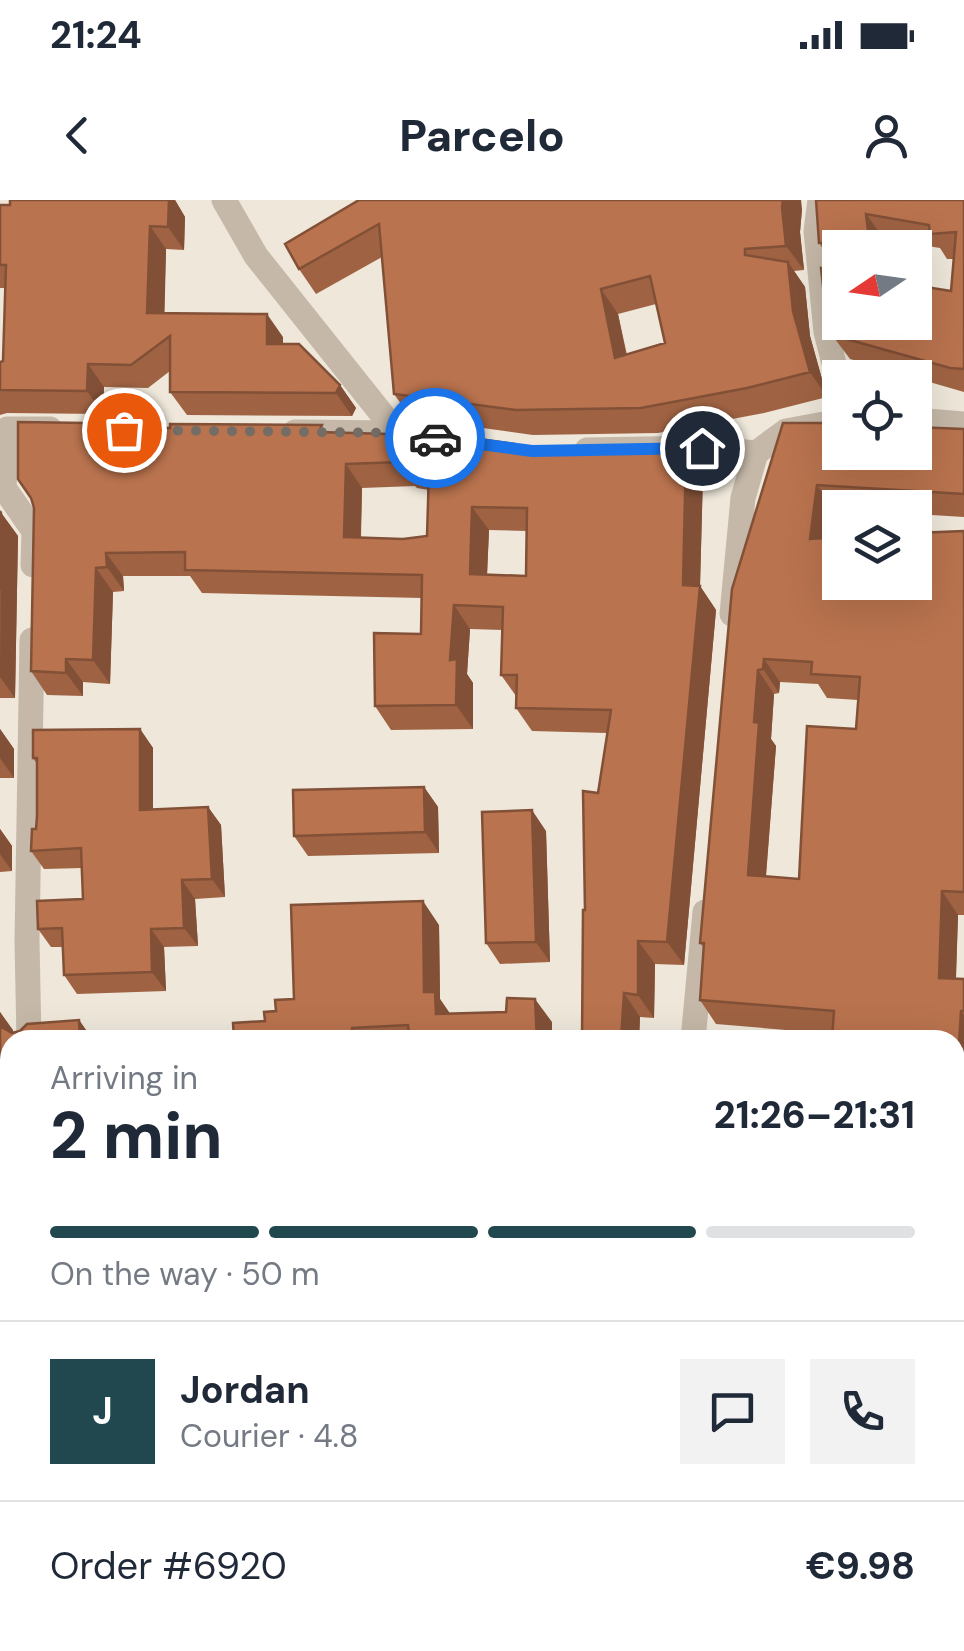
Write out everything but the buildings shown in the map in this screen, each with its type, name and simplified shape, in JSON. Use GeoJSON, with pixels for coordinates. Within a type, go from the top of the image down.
{"type":"FeatureCollection","features":[{"type":"Feature","properties":{"kind":"street"},"geometry":{"type":"LineString","coordinates":[[224,200],[256,256],[397,433]]}},
{"type":"Feature","properties":{"kind":"street"},"geometry":{"type":"LineString","coordinates":[[820,200],[816,231],[826,332],[833,360]]}},
{"type":"Feature","properties":{"kind":"street"},"geometry":{"type":"LineString","coordinates":[[932,421],[964,424]]}},
{"type":"Feature","properties":{"kind":"street"},"geometry":{"type":"LineString","coordinates":[[730,629],[742,498],[756,453],[786,431],[822,425]]}},
{"type":"Feature","properties":{"kind":"street"},"geometry":{"type":"LineString","coordinates":[[29,1030],[26,942],[34,531],[4,488],[6,428],[65,429]]}},
{"type":"Feature","properties":{"kind":"street"},"geometry":{"type":"LineString","coordinates":[[280,432],[397,433],[434,438]]}},
{"type":"Feature","properties":{"kind":"street"},"geometry":{"type":"LineString","coordinates":[[570,450],[702,448],[756,453]]}},
{"type":"Feature","properties":{"kind":"street"},"geometry":{"type":"LineString","coordinates":[[693,1030],[706,892]]}},
{"type":"Feature","properties":{"kind":"way so far"},"geometry":{"type":"LineString","coordinates":[[124,430],[397,433],[435,438]]}},
{"type":"Feature","properties":{"kind":"route"},"geometry":{"type":"LineString","coordinates":[[435,438],[532,451],[702,448]]}}]}
